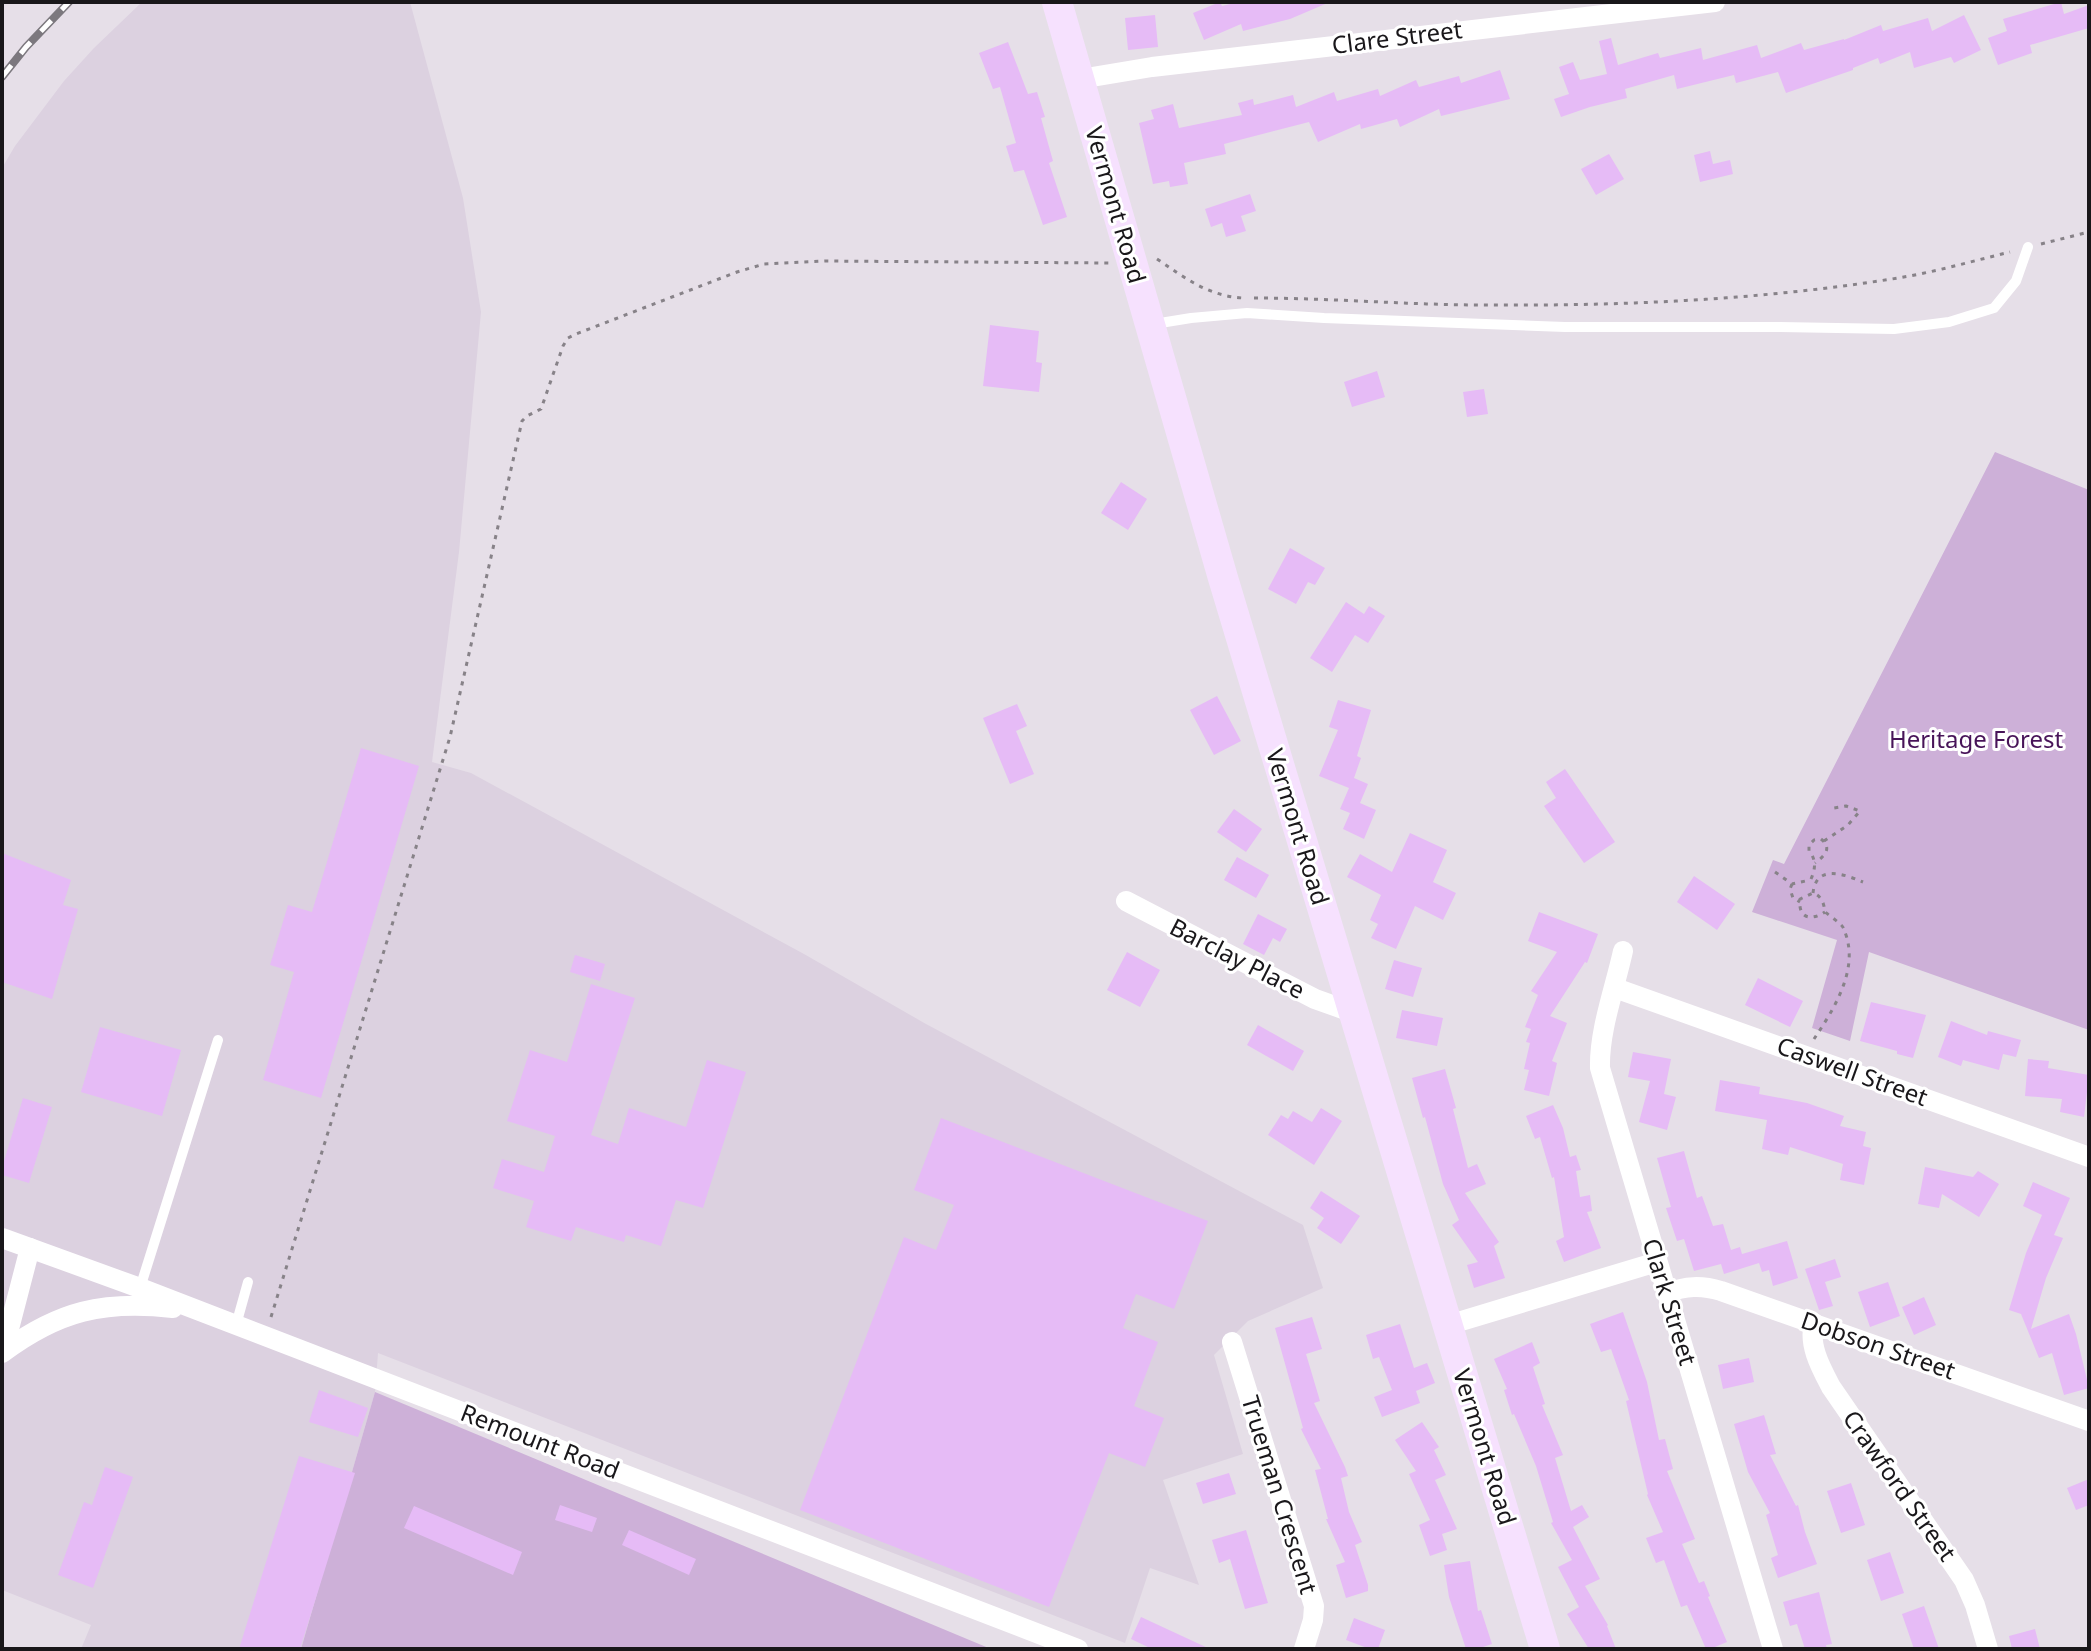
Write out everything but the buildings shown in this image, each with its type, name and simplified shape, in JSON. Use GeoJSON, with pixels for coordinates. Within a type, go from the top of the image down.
{"type":"FeatureCollection","features":[{"type":"Feature","properties":{"kind":"street","name":"Vermont Road"},"geometry":{"type":"LineString","coordinates":[[1057,2],[1223,578],[1545,1649]]}},
{"type":"Feature","properties":{"kind":"street","name":"Clare Street"},"geometry":{"type":"LineString","coordinates":[[1080,79],[1198,61],[1715,2]]}},
{"type":"Feature","properties":{"kind":"street","name":"Barclay Place"},"geometry":{"type":"LineString","coordinates":[[1126,901],[1315,999],[1343,1009],[1352,1008]]}},
{"type":"Feature","properties":{"kind":"street","name":"Clark Street"},"geometry":{"type":"LineString","coordinates":[[1623,951],[1600,1054],[1600,1068],[1773,1649]]}},
{"type":"Feature","properties":{"kind":"street","name":"Caswell Street"},"geometry":{"type":"LineString","coordinates":[[1615,988],[2089,1157]]}},
{"type":"Feature","properties":{"kind":"street","name":"Remount Road"},"geometry":{"type":"LineString","coordinates":[[2,1239],[140,1288],[1078,1649]]}},
{"type":"Feature","properties":{"kind":"street"},"geometry":{"type":"LineString","coordinates":[[3,1347],[30,1248]]}},
{"type":"Feature","properties":{"kind":"street"},"geometry":{"type":"LineString","coordinates":[[1448,1325],[1657,1262]]}},
{"type":"Feature","properties":{"kind":"street","name":"Dobson Street"},"geometry":{"type":"LineString","coordinates":[[1666,1293],[1683,1287],[1707,1287],[2089,1421]]}},
{"type":"Feature","properties":{"kind":"street"},"geometry":{"type":"LineString","coordinates":[[3,1347],[47,1324],[86,1309],[138,1304],[197,1310]]}},
{"type":"Feature","properties":{"kind":"street","name":"Crawford Street"},"geometry":{"type":"LineString","coordinates":[[1814,1323],[1811,1334],[1823,1373],[1964,1580],[1988,1649]]}},
{"type":"Feature","properties":{"kind":"street","name":"Trueman Crescent"},"geometry":{"type":"LineString","coordinates":[[1232,1342],[1314,1606],[1304,1649]]}},
{"type":"Feature","properties":{"kind":"lane"},"geometry":{"type":"LineString","coordinates":[[1151,325],[1247,313],[1565,327],[1894,329],[1949,322],[1994,308],[2016,281],[2028,247]]}},
{"type":"Feature","properties":{"kind":"lane"},"geometry":{"type":"LineString","coordinates":[[140,1288],[218,1040]]}},
{"type":"Feature","properties":{"kind":"lane"},"geometry":{"type":"LineString","coordinates":[[236,1325],[248,1282]]}},
{"type":"Feature","properties":{"kind":"path"},"geometry":{"type":"LineString","coordinates":[[1152,256],[1195,286],[1239,298],[1588,305],[1723,298],[1902,278],[2089,232]]}},
{"type":"Feature","properties":{"kind":"path"},"geometry":{"type":"LineString","coordinates":[[265,1336],[454,723],[522,421],[541,409],[568,338],[764,264],[825,261],[1116,262]]}},
{"type":"Feature","properties":{"kind":"path"},"geometry":{"type":"LineString","coordinates":[[1824,841],[1848,825],[1860,811],[1846,806],[1834,808]]}},
{"type":"Feature","properties":{"kind":"path"},"geometry":{"type":"LineString","coordinates":[[1813,893],[1815,863],[1809,845],[1821,839],[1828,849],[1815,863]]}},
{"type":"Feature","properties":{"kind":"path"},"geometry":{"type":"LineString","coordinates":[[1775,872],[1792,884],[1828,874],[1840,874],[1863,882]]}},
{"type":"Feature","properties":{"kind":"path"},"geometry":{"type":"LineString","coordinates":[[1792,884],[1793,898],[1800,902],[1803,914],[1809,918],[1825,912]]}},
{"type":"Feature","properties":{"kind":"path"},"geometry":{"type":"LineString","coordinates":[[1800,902],[1800,899],[1813,893]]}},
{"type":"Feature","properties":{"kind":"path"},"geometry":{"type":"LineString","coordinates":[[1803,1055],[1825,1024],[1846,979],[1850,961],[1843,925],[1825,912],[1820,897],[1813,893]]}},
{"type":"Feature","properties":{"kind":"shaded area"},"geometry":{"type":"Polygon","coordinates":[[[142,2],[410,2],[463,198],[481,312],[459,552],[432,762],[471,773],[926,1024],[1303,1225],[1323,1288],[1248,1321],[1214,1355],[1243,1454],[1163,1480],[1199,1585],[1150,1568],[1125,1643],[378,1353],[375,1392],[301,1649],[81,1649],[91,1625],[2,1590],[2,168],[64,81],[142,2]]]}},
{"type":"Feature","properties":{"kind":"green space","name":"Heritage Forest"},"geometry":{"type":"Polygon","coordinates":[[[1995,452],[2089,490],[2089,1030],[1869,952],[1850,1041],[1812,1028],[1837,940],[1752,912],[1773,860],[1784,864],[1995,452]]]}},
{"type":"Feature","properties":{"kind":"green space"},"geometry":{"type":"Polygon","coordinates":[[[375,1392],[991,1649],[301,1649],[375,1392]]]}},
{"type":"Feature","properties":{"kind":"railway"},"geometry":{"type":"LineString","coordinates":[[2,77],[69,2]]}}]}
